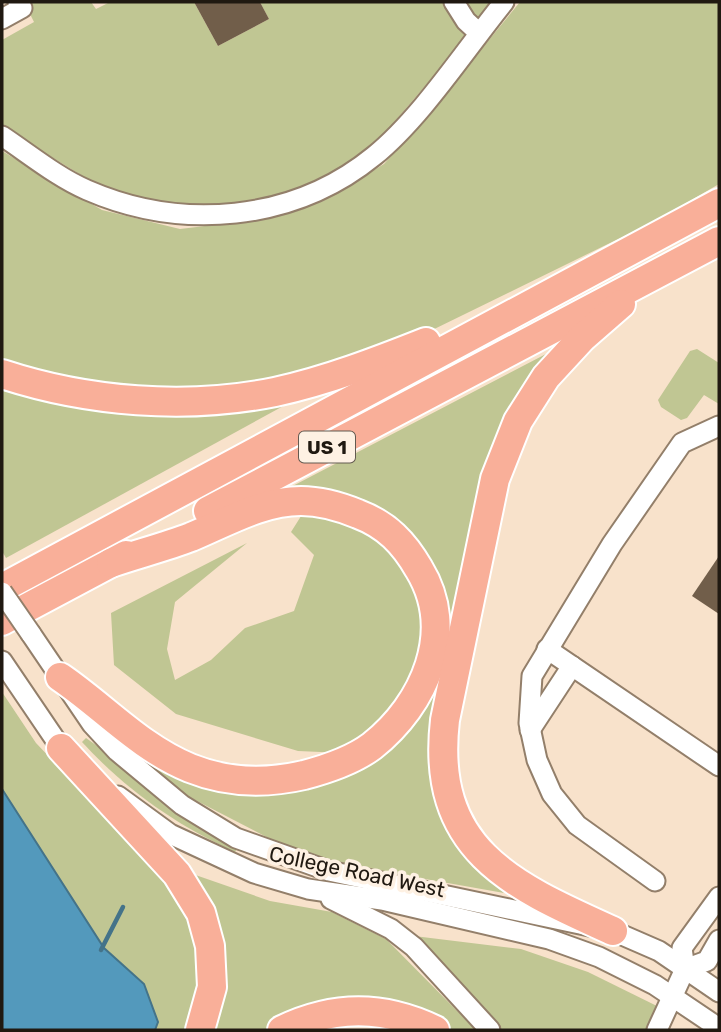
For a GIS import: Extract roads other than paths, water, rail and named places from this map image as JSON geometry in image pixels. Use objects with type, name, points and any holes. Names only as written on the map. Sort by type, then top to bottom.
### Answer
[{"type":"highway","name":"US 1","points":[[2,590],[719,203]]},
{"type":"highway","name":"US 1","points":[[2,621],[719,241]]},
{"type":"highway","points":[[613,931],[546,900],[497,871],[476,848],[458,818],[445,787],[441,754],[445,720],[495,479],[518,421],[547,377],[582,338],[654,276]]},
{"type":"highway","points":[[2,374],[40,387],[119,399],[191,401],[274,392],[377,362],[543,296]]},
{"type":"highway","points":[[60,677],[96,701],[122,728],[155,750],[190,768],[233,781],[279,781],[340,763],[370,747],[396,722],[425,681],[435,650],[435,613],[428,582],[405,545],[396,537],[378,522],[340,506],[301,501],[244,512],[190,537],[111,562]]},
{"type":"highway","points":[[61,748],[177,874],[201,913],[210,946],[212,987],[201,1030]]},
{"type":"highway","points":[[282,1030],[304,1019],[333,1012],[362,1010],[390,1013],[435,1030]]},
{"type":"street","points":[[2,19],[22,8],[18,2]]},
{"type":"street","points":[[454,2],[466,21],[480,33]]},
{"type":"street","points":[[2,136],[85,189],[126,205],[197,216],[233,215],[265,209],[318,190],[342,178],[374,156],[402,129],[504,2]]},
{"type":"street","points":[[655,880],[577,825],[552,794],[537,760],[530,730],[532,676],[612,544],[682,443],[719,426]]},
{"type":"street","name":"College Road West","points":[[2,590],[92,724],[124,757],[182,805],[236,838],[329,871],[613,931],[659,951],[719,992]]},
{"type":"street","points":[[547,649],[719,766]]},
{"type":"street","name":"College Road West","points":[[2,661],[61,748],[127,804],[170,834],[254,873],[308,889],[382,900],[549,939],[599,957],[674,998],[719,1028]]},
{"type":"street","points":[[530,730],[572,666]]},
{"type":"street","points":[[308,889],[391,929],[414,947],[490,1030]]},
{"type":"street","points":[[657,1030],[685,970],[682,948],[719,897]]},
{"type":"street","points":[[685,970],[707,961],[719,940]]},
{"type":"water","points":[[2,789],[104,948],[144,984],[158,1022],[155,1030],[2,1030]]},
{"type":"waterway","points":[[101,950],[123,907]]}]
